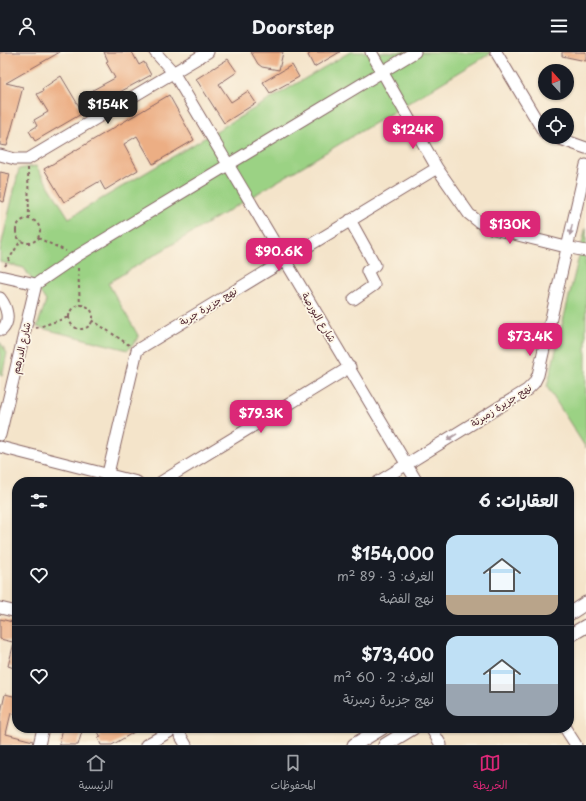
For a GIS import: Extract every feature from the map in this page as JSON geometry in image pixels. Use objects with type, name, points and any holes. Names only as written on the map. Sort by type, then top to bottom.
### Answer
[{"type":"main road","points":[[574,611],[586,603]]},
{"type":"main road","points":[[574,633],[586,626]]},
{"type":"main road","points":[[354,745],[374,733]]},
{"type":"main road","points":[[384,745],[404,733]]},
{"type":"street","name":"شارع البورصة","points":[[155,52],[173,72],[350,367],[414,477]]},
{"type":"street","points":[[0,155],[15,159],[28,159],[208,52]]},
{"type":"street","points":[[370,52],[437,168],[469,214],[490,228],[586,251]]},
{"type":"street","points":[[2,272],[36,284],[77,256],[415,52]]},
{"type":"street","points":[[496,52],[538,122]]},
{"type":"street","points":[[574,144],[586,148]]},
{"type":"street","name":"نهج جزيرة زمبرتة","points":[[387,477],[527,390],[534,383],[538,375],[566,247],[586,165]]},
{"type":"street","name":"نهج جزيرة جربة","points":[[137,350],[437,168]]},
{"type":"street","points":[[350,220],[375,265],[368,271],[374,285],[354,298]]},
{"type":"street","name":"شارع الدرهم","points":[[0,435],[36,284]]},
{"type":"street","points":[[0,298],[4,303],[8,319],[4,328],[2,330],[0,329]]},
{"type":"street","points":[[8,319],[26,328]]},
{"type":"street","points":[[107,477],[137,350]]},
{"type":"street","points":[[169,477],[350,367]]},
{"type":"street","points":[[0,447],[104,477]]},
{"type":"street","points":[[0,608],[12,611]]},
{"type":"street","points":[[39,745],[42,733]]},
{"type":"street","points":[[146,745],[167,733]]},
{"type":"street","points":[[179,733],[186,745]]},
{"type":"street","points":[[434,733],[441,745]]},
{"type":"street","points":[[568,733],[576,745]]},
{"type":"path","points":[[28,159],[29,219]]},
{"type":"path","points":[[29,219],[35,221],[38,225],[40,234],[34,241],[25,242],[21,240],[17,232],[17,228],[22,220],[29,219]]},
{"type":"path","points":[[2,272],[21,240]]},
{"type":"path","points":[[76,306],[85,306],[91,312],[92,320],[90,324],[82,328],[73,326],[69,318],[72,309],[76,306]]},
{"type":"path","points":[[26,328],[69,318]]},
{"type":"path","points":[[92,320],[137,350]]},
{"type":"green space","points":[[350,52],[493,52],[108,283],[139,337],[128,350],[37,327],[46,301],[24,268],[0,262],[0,251],[19,169],[36,166],[69,218]]},
{"type":"green space","points":[[586,227],[586,448],[547,387]]},
{"type":"green space","points":[[0,342],[7,353],[2,376],[0,375]]},
{"type":"building","points":[[0,52],[60,52],[6,83],[23,87],[7,146],[0,145]]},
{"type":"building","points":[[104,52],[132,52],[139,65],[144,62],[151,75],[98,104],[91,91],[115,78],[106,62],[108,61]]},
{"type":"building","points":[[251,52],[283,52],[279,70],[262,67],[258,64]]},
{"type":"building","points":[[313,52],[340,52],[314,67],[308,55]]},
{"type":"building","points":[[562,52],[586,52],[586,61],[562,56]]},
{"type":"building","points":[[228,59],[237,72],[219,84],[231,102],[248,91],[256,103],[224,123],[196,79]]},
{"type":"building","points":[[292,65],[299,77],[270,93],[263,82]]},
{"type":"building","points":[[61,76],[83,113],[35,141],[29,131],[37,126],[34,120],[48,112],[37,94]]},
{"type":"building","points":[[169,95],[194,140],[153,164],[137,136],[124,144],[138,170],[105,190],[100,181],[64,202],[44,169]]},
{"type":"building","points":[[0,172],[10,174],[4,202],[0,201]]},
{"type":"building","points":[[0,619],[12,622],[12,642],[0,639]]},
{"type":"building","points":[[12,651],[12,667],[8,666]]},
{"type":"building","points":[[5,694],[12,696],[12,713],[6,734],[33,741],[32,745],[0,745],[0,717]]},
{"type":"building","points":[[62,733],[82,733],[78,745],[59,745]]},
{"type":"building","points":[[99,733],[132,733],[112,745],[101,745],[98,738],[101,737]]}]
